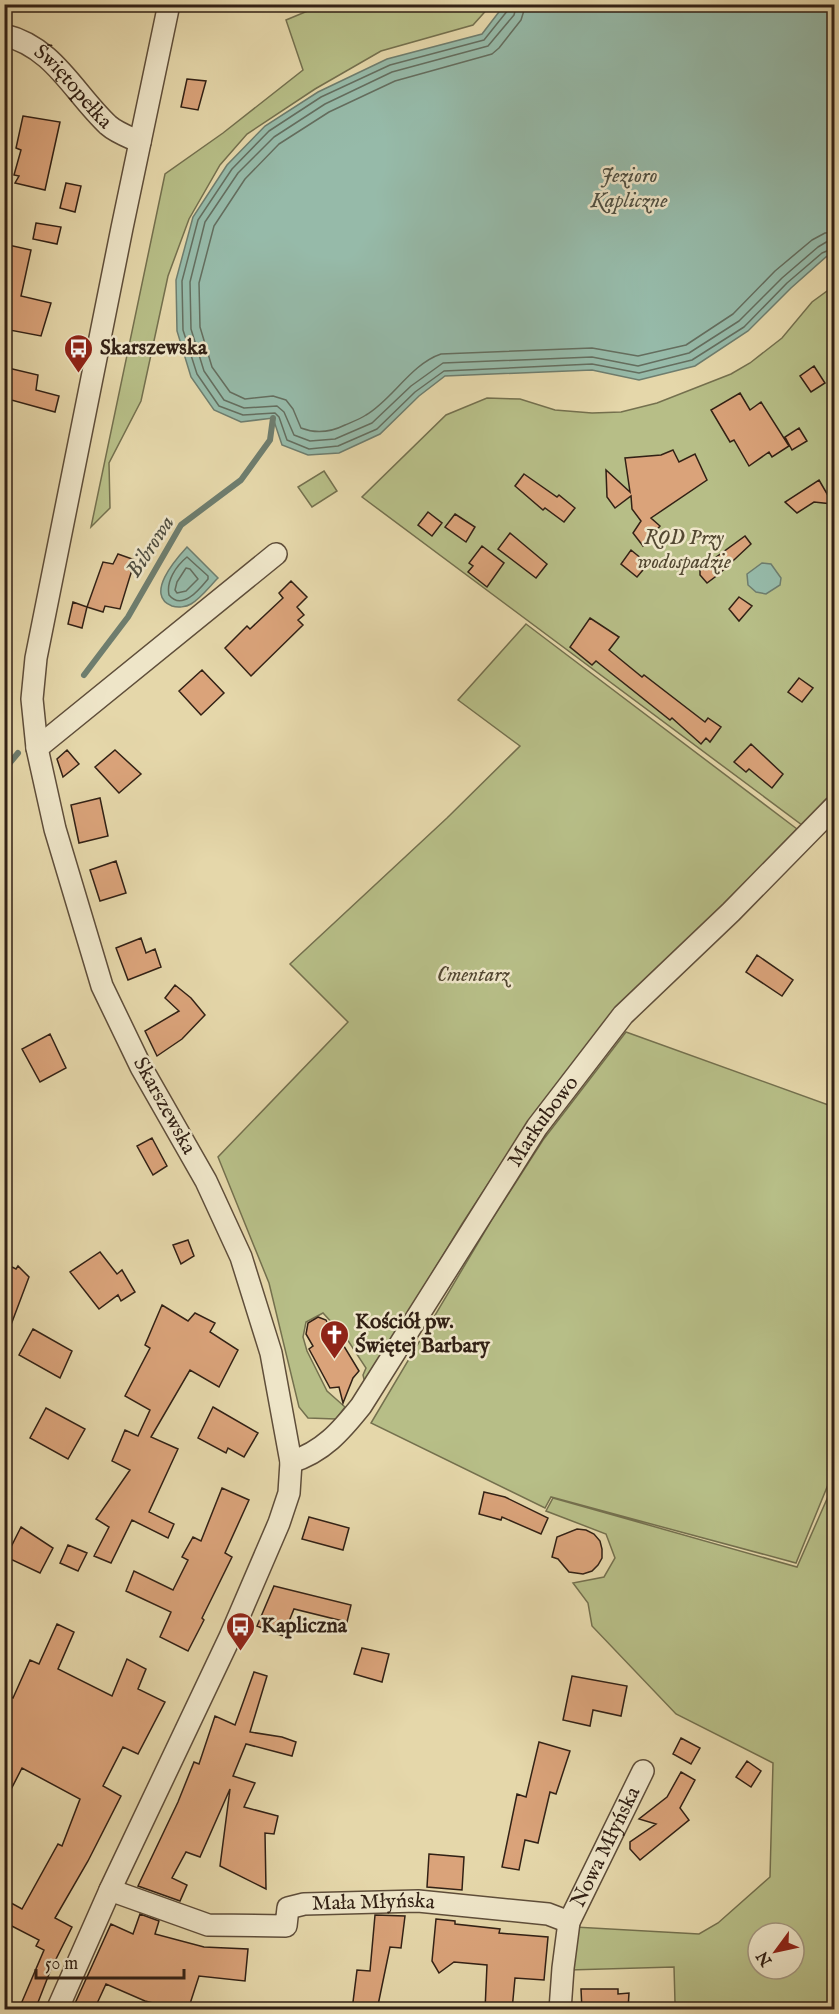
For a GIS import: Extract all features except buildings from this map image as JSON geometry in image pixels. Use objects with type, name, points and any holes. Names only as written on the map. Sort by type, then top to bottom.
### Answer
[{"type":"street","name":"Skarszewska","points":[[169,4],[36,658],[32,699],[37,748],[55,829],[102,986],[141,1067],[206,1181],[241,1257],[271,1353],[291,1462]]},
{"type":"street","name":"Świętopełka","points":[[4,35],[24,41],[47,55],[108,125],[120,134],[140,142]]},
{"type":"street","points":[[37,748],[276,554]]},
{"type":"street","name":"Markubowo","points":[[291,1462],[308,1457],[321,1449],[343,1429],[361,1406],[537,1127],[623,1015],[731,912],[834,807]]},
{"type":"street","points":[[57,2010],[110,1890],[231,1637],[279,1523],[289,1493],[291,1462]]},
{"type":"street","name":"Nowa Młyńska","points":[[569,1922],[643,1771]]},
{"type":"street","name":"Mała Młyńska","points":[[110,1890],[208,1925],[286,1926],[288,1908],[304,1904],[417,1901],[548,1914],[569,1922]]},
{"type":"street","points":[[560,2010],[562,1968],[569,1922]]},
{"type":"green space","points":[[322,5],[491,5],[473,25],[381,51],[315,89],[247,134],[220,165],[189,219],[168,276],[141,401],[109,463],[110,508],[91,527],[165,174],[223,133],[303,70],[286,20]]},
{"type":"green space","name":"ROD Przy wodospadzie","points":[[834,286],[834,794],[806,828],[362,497],[446,415],[487,398],[520,399],[555,410],[592,413],[621,412],[657,403],[731,374],[750,363],[782,338],[812,302]]},
{"type":"green space","points":[[324,471],[337,491],[312,507],[298,487]]},
{"type":"green space","name":"Cmentarz","points":[[526,624],[797,829],[514,1144],[462,1224],[365,1383],[363,1375],[366,1368],[347,1339],[323,1313],[306,1322],[303,1337],[307,1351],[327,1391],[345,1407],[336,1419],[308,1418],[299,1407],[269,1283],[218,1157],[348,1022],[290,964],[447,818],[520,746],[458,700]]},
{"type":"green space","points":[[626,1032],[834,1107],[834,1470],[796,1563],[551,1497],[545,1508],[371,1423],[491,1221],[543,1140]]},
{"type":"green space","points":[[834,1483],[834,2009],[679,2009],[675,2002],[674,1967],[569,1970],[575,1927],[699,1934],[718,1923],[770,1877],[773,1763],[676,1714],[592,1626],[588,1603],[573,1583],[604,1577],[615,1558],[606,1534],[546,1511],[553,1498],[797,1567]]},
{"type":"water","name":"Jezioro Kapliczne","points":[[505,4],[834,5],[834,253],[826,257],[791,288],[748,331],[695,366],[639,380],[592,370],[445,376],[419,396],[380,434],[339,453],[308,455],[282,445],[273,418],[241,422],[214,410],[191,377],[177,331],[176,280],[193,217],[227,165],[265,126],[318,92],[387,59],[482,34]]},
{"type":"water","points":[[187,547],[218,578],[191,604],[174,607],[164,601],[161,594],[162,586],[170,568]]},
{"type":"water","points":[[762,563],[771,564],[781,578],[780,585],[766,594],[756,592],[748,585],[747,574]]},
{"type":"waterway","name":"Bibrowa","points":[[84,675],[128,617],[181,525],[241,480],[270,440],[273,418]]},
{"type":"waterway","name":"Bibrowa","points":[[4,770],[18,753]]},
{"type":"place","name":"Skarszewska","points":[[79,374]]},
{"type":"place","name":"Kościół pw. Świętej Barbary","points":[[334,1360]]},
{"type":"place","name":"Kapliczna","points":[[240,1652]]}]
